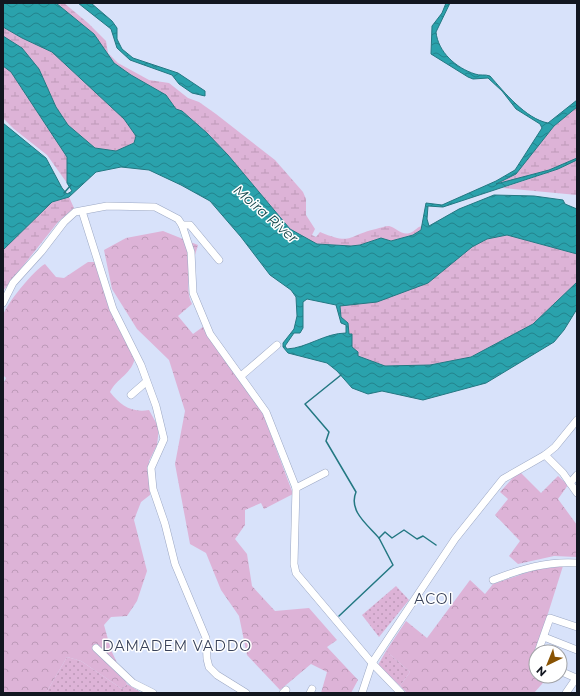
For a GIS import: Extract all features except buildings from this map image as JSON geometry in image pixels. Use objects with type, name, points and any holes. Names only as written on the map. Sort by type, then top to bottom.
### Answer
[{"type":"street","points":[[3,302],[13,283],[42,252],[64,222],[75,212],[107,206],[155,207],[178,219],[182,225],[191,252],[193,292],[199,310],[210,334],[266,412],[296,488],[294,564],[296,573],[372,663],[401,693]]},
{"type":"street","points":[[82,211],[113,309],[141,366],[156,406],[164,439],[151,468],[153,489],[165,524],[175,564],[206,638],[209,667],[217,675],[246,693]]},
{"type":"street","points":[[182,225],[190,225],[219,260]]},
{"type":"street","points":[[241,376],[277,345]]},
{"type":"street","points":[[131,394],[146,382]]},
{"type":"street","points":[[362,693],[372,663],[454,539],[503,479],[555,448],[577,420]]},
{"type":"street","points":[[545,455],[563,473],[577,493]]},
{"type":"street","points":[[296,488],[325,473]]},
{"type":"street","points":[[570,483],[577,475]]},
{"type":"street","points":[[493,580],[542,564],[560,562],[577,563]]},
{"type":"street","points":[[541,644],[550,618],[577,627]]},
{"type":"street","points":[[544,637],[577,650]]},
{"type":"street","points":[[96,648],[133,683],[153,693]]},
{"type":"street","points":[[566,693],[576,677]]},
{"type":"green space","points":[[56,3],[64,3],[88,23],[106,41],[108,53],[118,63],[149,80],[169,83],[188,98],[199,102],[216,114],[275,160],[303,192],[306,199],[306,215],[315,229],[312,235],[316,237],[320,232],[345,239],[367,231],[389,226],[402,233],[412,232],[422,226],[421,230],[413,235],[391,241],[381,238],[360,245],[351,246],[317,244],[290,229],[228,155],[207,133],[182,111],[176,109],[166,95],[131,75],[114,63],[94,34]]},
{"type":"green space","points":[[3,27],[52,52],[124,119],[136,136],[134,143],[116,151],[95,148],[68,125],[56,107],[39,69],[22,48],[3,36]]},
{"type":"green space","points":[[3,66],[11,72],[67,157],[67,183],[47,155],[14,129],[3,118]]},
{"type":"green space","points":[[577,107],[577,158],[549,170],[497,184],[516,174],[554,126]]},
{"type":"green space","points":[[577,160],[577,195],[503,188],[558,169]]},
{"type":"green space","points":[[69,197],[74,208],[58,222],[3,291],[3,250],[52,202]]},
{"type":"green space","points":[[163,231],[198,245],[190,275],[188,290],[192,304],[178,316],[193,334],[204,326],[262,411],[293,494],[264,509],[261,503],[245,510],[245,525],[235,539],[247,554],[252,586],[275,611],[309,608],[337,640],[327,647],[358,680],[351,693],[321,693],[327,672],[311,664],[280,690],[247,655],[239,616],[221,590],[206,553],[190,544],[175,464],[185,411],[169,360],[137,329],[112,289],[104,250],[126,238]]},
{"type":"green space","points":[[507,235],[577,254],[577,282],[533,324],[471,357],[430,365],[385,366],[358,356],[358,352],[352,347],[352,334],[349,334],[348,323],[341,317],[340,306],[428,283],[472,247],[487,239]]},
{"type":"green space","points":[[88,262],[95,262],[135,357],[134,363],[128,372],[116,383],[110,392],[126,407],[143,411],[149,410],[159,428],[157,445],[149,461],[150,495],[141,502],[134,520],[147,571],[137,601],[127,616],[111,617],[104,625],[111,650],[127,684],[122,689],[81,661],[67,657],[46,693],[3,693],[3,384],[6,378],[3,375],[3,316],[9,304],[21,288],[40,267],[45,264],[56,277],[64,278]]},
{"type":"green space","points":[[519,471],[541,493],[558,476],[568,485],[558,499],[577,525],[577,557],[554,556],[518,564],[509,556],[520,541],[495,515],[508,499],[500,492]]},
{"type":"green space","points":[[563,566],[538,644],[528,644],[528,684],[542,684],[534,693],[407,693],[400,686],[410,672],[386,651],[406,621],[427,638],[470,580],[485,594],[493,584],[534,570]]},
{"type":"green space","points":[[396,586],[409,600],[379,637],[362,615]]},
{"type":"green space","points":[[386,651],[410,672],[400,686],[378,665]]},
{"type":"green space","points":[[67,657],[81,661],[122,689],[127,684],[142,693],[46,693]]},
{"type":"water","name":"Moira River","points":[[3,3],[56,3],[94,34],[114,63],[131,75],[166,95],[176,109],[182,111],[207,133],[228,155],[290,229],[317,244],[351,246],[360,245],[381,238],[391,241],[413,235],[421,230],[426,203],[442,205],[496,181],[515,170],[542,128],[540,124],[516,109],[502,91],[488,78],[473,79],[468,77],[431,54],[432,26],[442,13],[446,3],[450,3],[436,32],[437,39],[444,52],[461,68],[475,74],[490,76],[524,111],[548,123],[577,100],[577,107],[554,126],[516,174],[496,184],[549,170],[577,158],[577,160],[558,169],[443,207],[428,206],[427,219],[429,226],[459,209],[494,195],[534,196],[563,200],[565,204],[577,209],[577,254],[507,235],[487,239],[472,247],[428,283],[377,302],[340,306],[341,317],[348,323],[349,334],[352,334],[352,347],[358,352],[358,356],[385,366],[430,365],[471,357],[533,324],[577,282],[577,309],[564,330],[554,342],[486,383],[423,400],[382,391],[368,394],[352,388],[337,371],[327,363],[288,353],[283,347],[283,343],[294,329],[297,316],[296,297],[291,290],[270,275],[241,237],[210,201],[149,170],[121,167],[96,172],[69,197],[52,202],[3,250],[3,123],[46,158],[62,188],[67,194],[72,191],[67,183],[67,157],[11,72],[3,66],[3,36],[22,48],[39,69],[56,107],[68,125],[95,148],[116,151],[134,143],[136,136],[124,119],[52,52],[3,27]],"holes":[[[307,299],[336,305],[341,323],[346,325],[346,333],[331,335],[302,346],[287,349],[285,346],[294,333],[300,333],[303,328],[303,302]]]},
{"type":"water","points":[[78,3],[91,3],[112,21],[117,28],[117,39],[122,49],[133,58],[178,73],[205,91],[205,96],[192,93],[179,84],[172,75],[130,60],[117,48],[111,29]]},
{"type":"waterway","points":[[64,193],[71,185]]},
{"type":"waterway","points":[[341,375],[305,404],[329,432],[326,441],[356,492],[354,499],[360,517],[379,538],[385,532],[392,538],[404,530],[417,539],[423,536],[436,545]]},
{"type":"waterway","points":[[339,616],[393,565],[379,538]]},
{"type":"district","name":"ACOI","points":[[434,599]]},
{"type":"district","name":"DAMADEM VADDO","points":[[177,646]]}]
